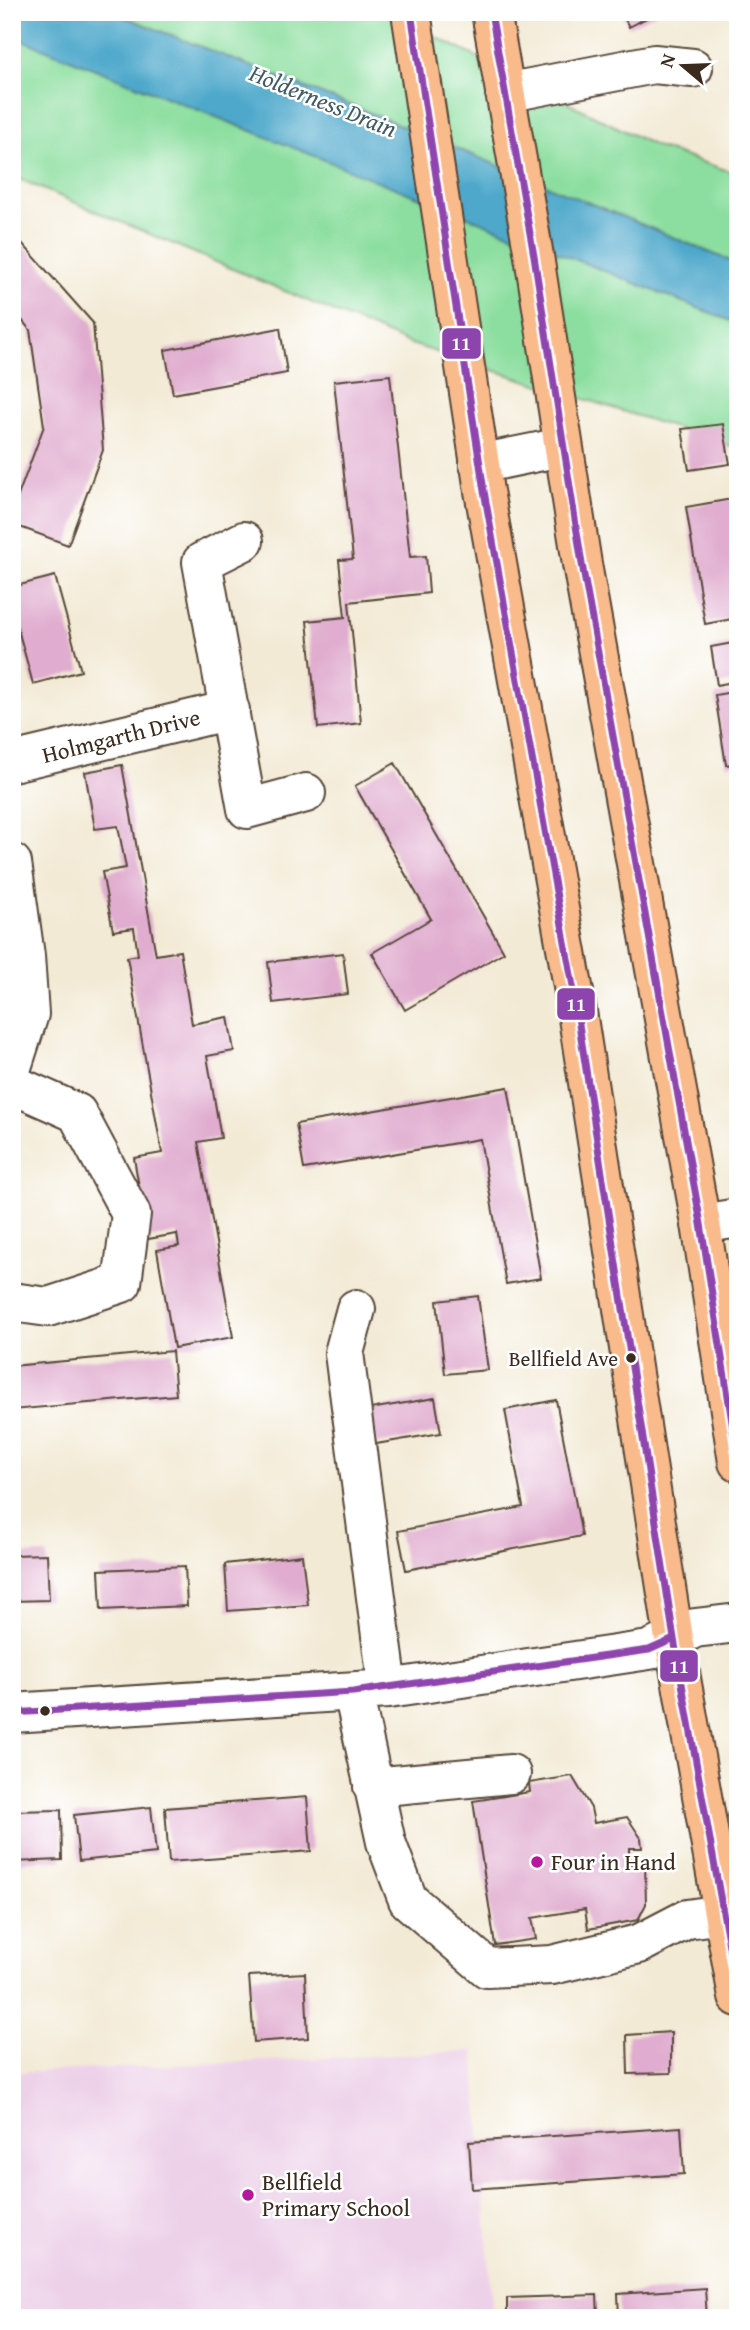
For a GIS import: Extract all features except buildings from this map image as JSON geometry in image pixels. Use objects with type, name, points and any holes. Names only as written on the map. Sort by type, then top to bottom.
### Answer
[{"type":"highway","points":[[411,12],[479,464],[591,1094],[674,1639],[738,1997]]},
{"type":"highway","points":[[491,12],[534,256],[562,447],[701,1224],[738,1462]]},
{"type":"street","points":[[505,93],[654,64],[693,68]]},
{"type":"street","points":[[479,464],[562,447]]},
{"type":"street","name":"Holmgarth Drive","points":[[244,541],[202,562],[247,809],[306,793]]},
{"type":"street","name":"Holmgarth Drive","points":[[12,762],[230,710]]},
{"type":"street","points":[[12,863],[25,956],[29,1014],[12,1067]]},
{"type":"street","points":[[12,1084],[77,1113],[131,1214],[122,1283],[48,1307],[12,1303]]},
{"type":"street","points":[[701,1224],[738,1218]]},
{"type":"street","points":[[356,1309],[344,1353],[370,1691],[373,1787],[386,1842],[408,1899],[487,1968],[552,1965],[639,1944],[687,1919],[722,1914]]},
{"type":"street","points":[[12,1713],[370,1691],[649,1650],[695,1628],[738,1623]]},
{"type":"street","points":[[373,1787],[511,1774]]},
{"type":"shaded area","name":"Bellfield Primary School","points":[[474,2051],[493,2318],[12,2318],[12,2073]]},
{"type":"green space","points":[[112,12],[386,12],[659,148],[738,174],[738,448],[408,343],[12,176],[12,35],[387,184],[378,117]]},
{"type":"water","name":"Holderness Drain","points":[[12,12],[112,12],[378,116],[738,264],[738,324],[12,36]]},
{"type":"transit line","name":"11","points":[[411,12],[484,491],[574,992],[674,1639],[738,1996]]},
{"type":"transit line","name":"11","points":[[491,12],[534,256],[582,564],[701,1224],[738,1460]]},
{"type":"transit line","name":"11","points":[[12,1713],[353,1692],[649,1650],[674,1639]]},
{"type":"place","name":"Bellfield Ave","points":[[631,1358]]},
{"type":"place","name":"Four in Hand","points":[[537,1862]]},
{"type":"place","name":"Bellfield Primary School","points":[[248,2195]]}]
